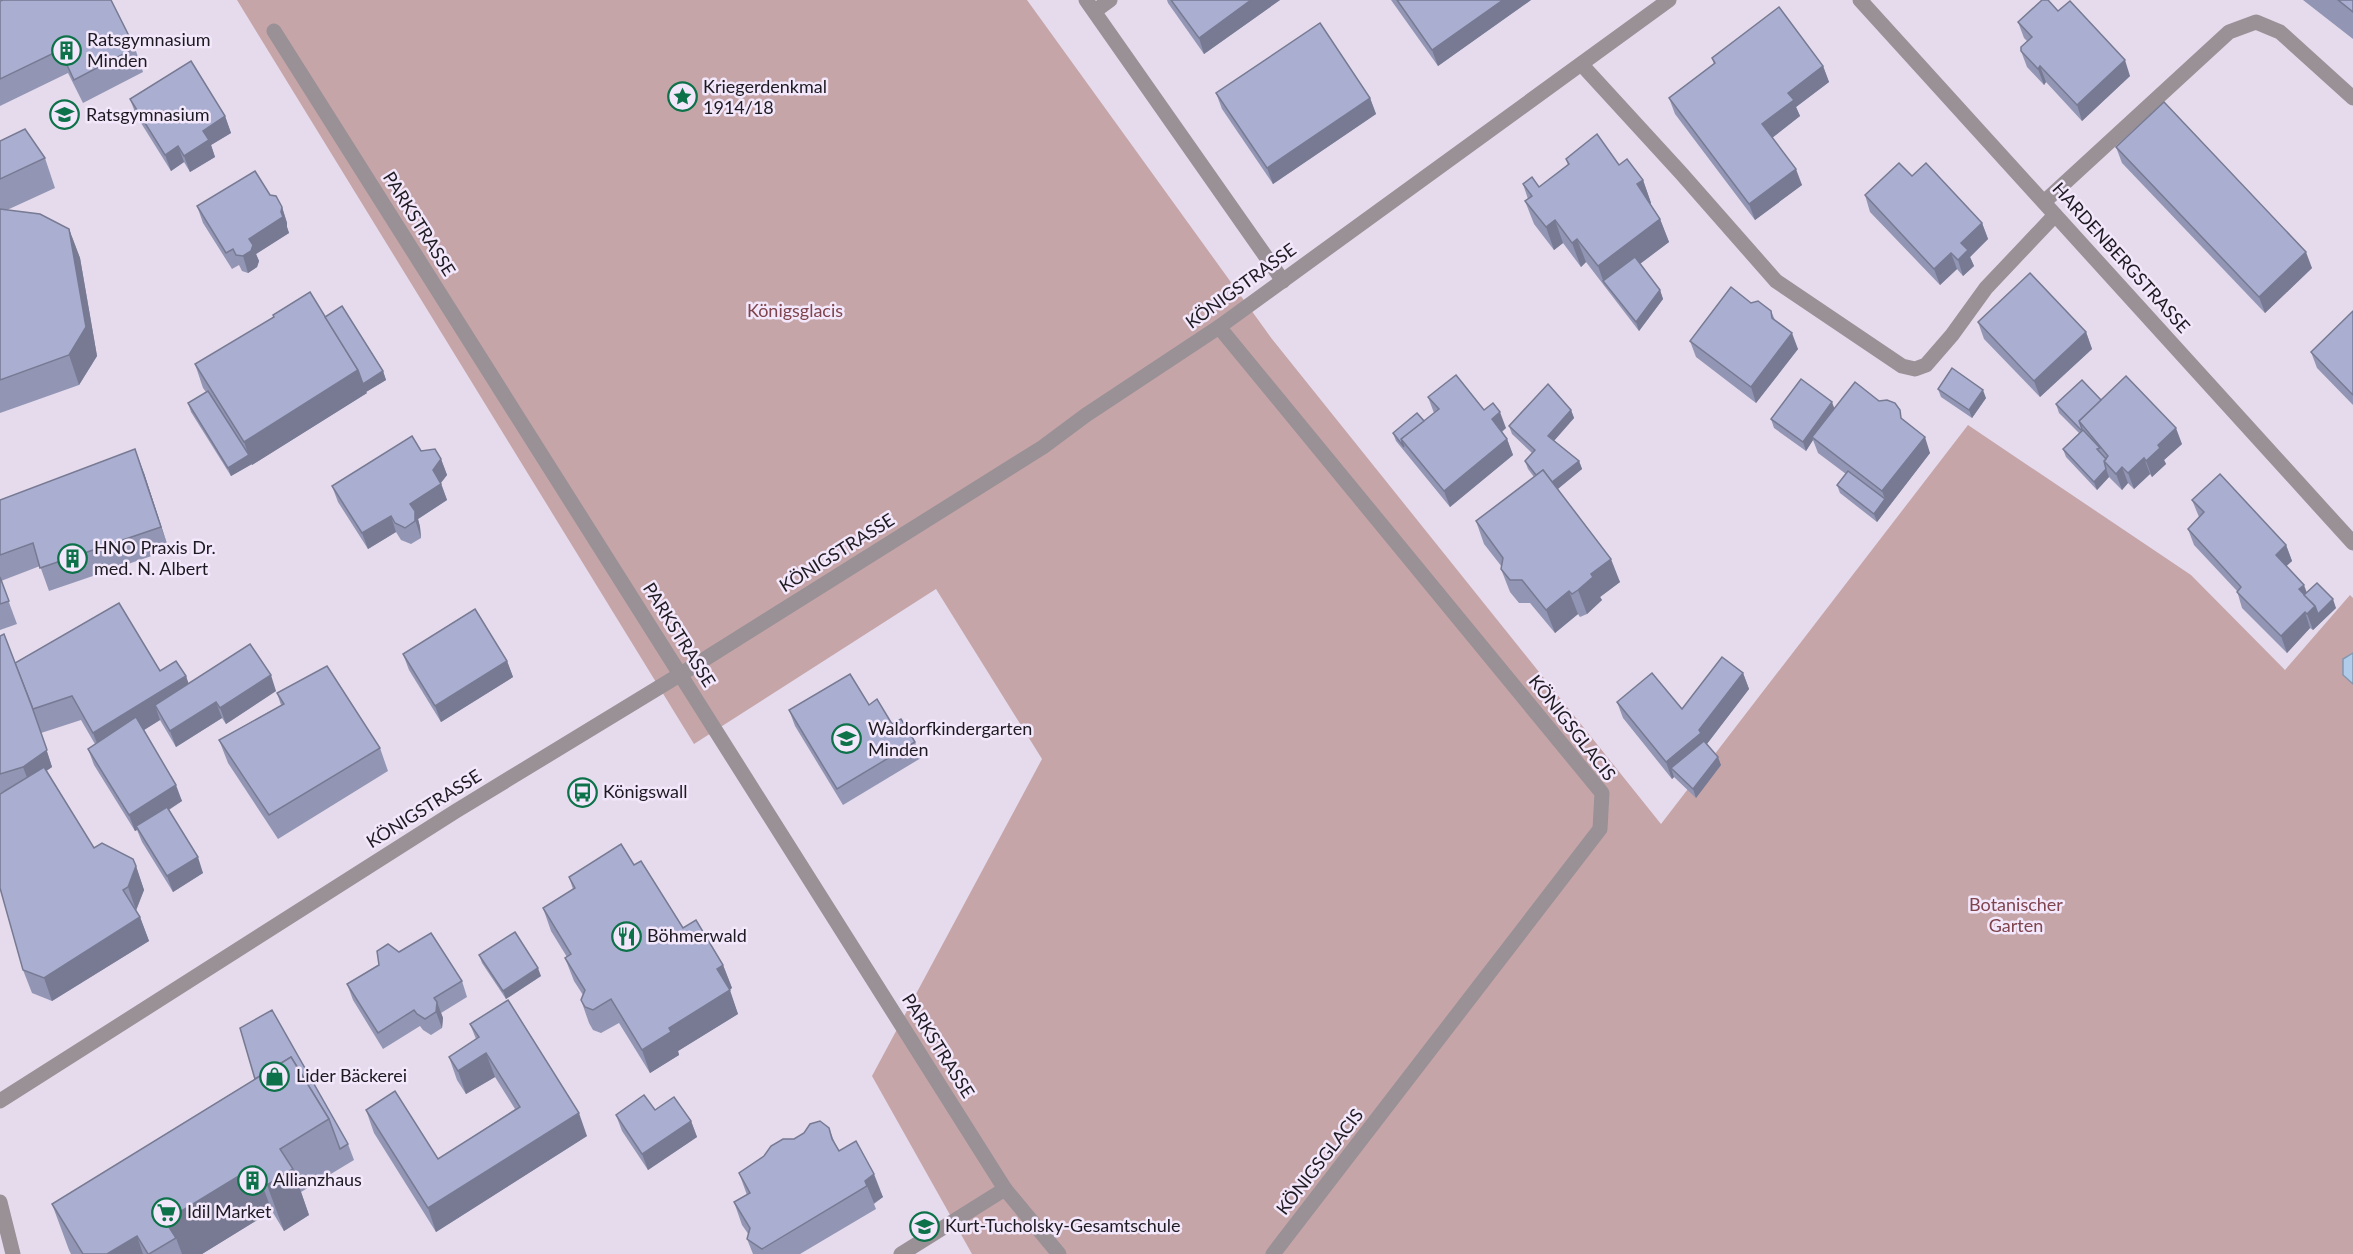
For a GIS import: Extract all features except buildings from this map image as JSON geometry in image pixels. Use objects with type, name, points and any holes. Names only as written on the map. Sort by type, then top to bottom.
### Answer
[{"type":"street","points":[[1110,0],[1090,6],[1283,280]]},
{"type":"street","name":"KÖNIGSTRASSE","points":[[0,1101],[456,811],[681,674],[1043,447],[1086,415],[1219,327],[1670,0]]},
{"type":"street","name":"HARDENBERGSTRASSE","points":[[1860,0],[2353,543]]},
{"type":"street","points":[[2044,202],[2229,32],[2256,22],[2280,32],[2353,98]]},
{"type":"street","name":"PARKSTRASSE","points":[[274,31],[1005,1189],[1059,1254]]},
{"type":"street","points":[[1582,65],[1681,172],[1776,281],[1902,366],[1915,369],[1926,365],[1952,335],[1986,288],[2055,215]]},
{"type":"street","name":"KÖNIGSGLACIS","points":[[1219,327],[1602,793],[1600,829],[1274,1254]]},
{"type":"street","points":[[901,1254],[1005,1189]]},
{"type":"street","points":[[0,1202],[13,1254]]},
{"type":"green space","name":"Königsglacis","points":[[237,0],[1027,0],[1272,339],[1661,824],[1968,425],[2191,575],[2285,670],[2350,595],[2353,598],[2353,1254],[972,1254],[872,1076],[1042,759],[936,589],[694,744]]},
{"type":"water","points":[[2353,653],[2353,684],[2343,675],[2343,659]]},
{"type":"place","name":"Ratsgymnasium Minden","points":[[66,50]]},
{"type":"place","name":"Kriegerdenkmal 1914/18","points":[[682,97]]},
{"type":"place","name":"Ratsgymnasium","points":[[65,115]]},
{"type":"place","name":"HNO Praxis Dr. med. N. Albert","points":[[73,558]]},
{"type":"place","name":"Waldorfkindergarten Minden","points":[[847,739]]},
{"type":"place","name":"Königswall","points":[[582,792]]},
{"type":"place","name":"Böhmerwald","points":[[626,936]]},
{"type":"place","name":"Lider Bäckerei","points":[[275,1076]]},
{"type":"place","name":"Allianzhaus","points":[[252,1180]]},
{"type":"place","name":"Idil Market","points":[[166,1212]]},
{"type":"place","name":"Kurt-Tucholsky-Gesamtschule","points":[[924,1226]]},
{"type":"park label","name":"Botanischer Garten","points":[[2016,915]]}]
